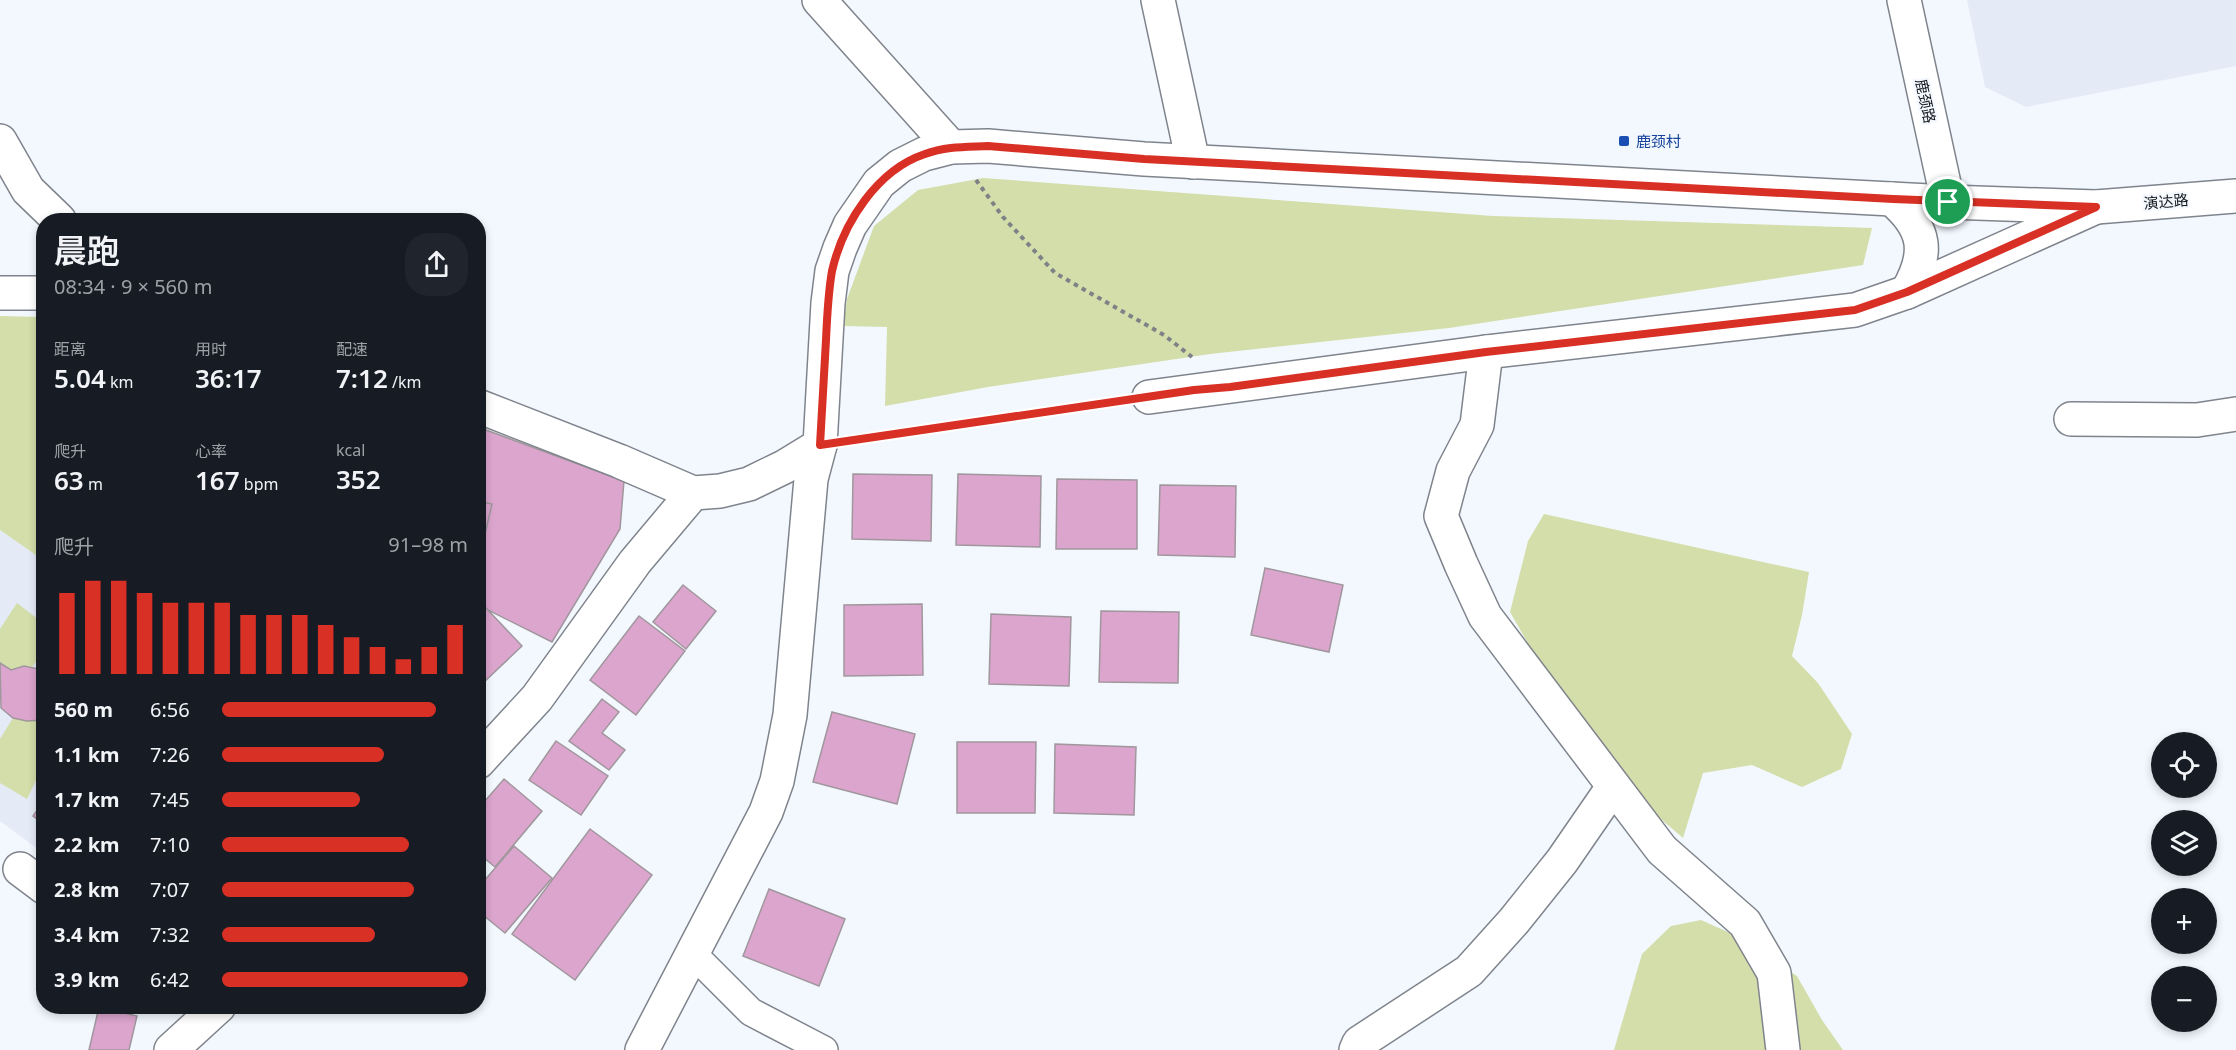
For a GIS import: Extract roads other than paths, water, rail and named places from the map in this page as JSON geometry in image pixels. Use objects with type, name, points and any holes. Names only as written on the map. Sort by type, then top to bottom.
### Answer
[{"type":"street","points":[[819,0],[951,147]]},
{"type":"street","points":[[1158,0],[1193,162]]},
{"type":"street","name":"鹿颈路","points":[[1904,0],[1948,202]]},
{"type":"street","points":[[0,141],[28,189],[52,213]]},
{"type":"street","points":[[642,1050],[766,812],[777,781],[790,715],[811,479],[820,445],[832,271],[850,225],[879,183],[900,166],[924,154],[951,147],[988,146],[1193,162],[1948,202],[2096,207]]},
{"type":"street","name":"演达路","points":[[2096,207],[2236,195]]},
{"type":"street","points":[[1893,199],[1912,220],[1919,234],[1922,248],[1921,262],[1907,292]]},
{"type":"street","points":[[1149,397],[1486,352],[1855,310],[1907,292],[2096,207]]},
{"type":"street","points":[[1486,352],[1477,425],[1454,471],[1441,516],[1485,616],[1662,850],[1745,923],[1774,973],[1783,1050]]},
{"type":"street","points":[[486,409],[619,461],[693,493],[720,491],[749,483],[784,467],[820,445]]},
{"type":"street","points":[[2071,420],[2197,420],[2236,414]]},
{"type":"street","points":[[486,753],[537,698],[634,562],[693,493]]},
{"type":"street","points":[[1356,1050],[1359,1043],[1468,971],[1514,921],[1563,861],[1613,787]]},
{"type":"street","points":[[692,953],[751,1012],[824,1050]]},
{"type":"street","points":[[171,1050],[216,1014]]},
{"type":"place","name":"鹿颈村","points":[[1624,141]]}]
